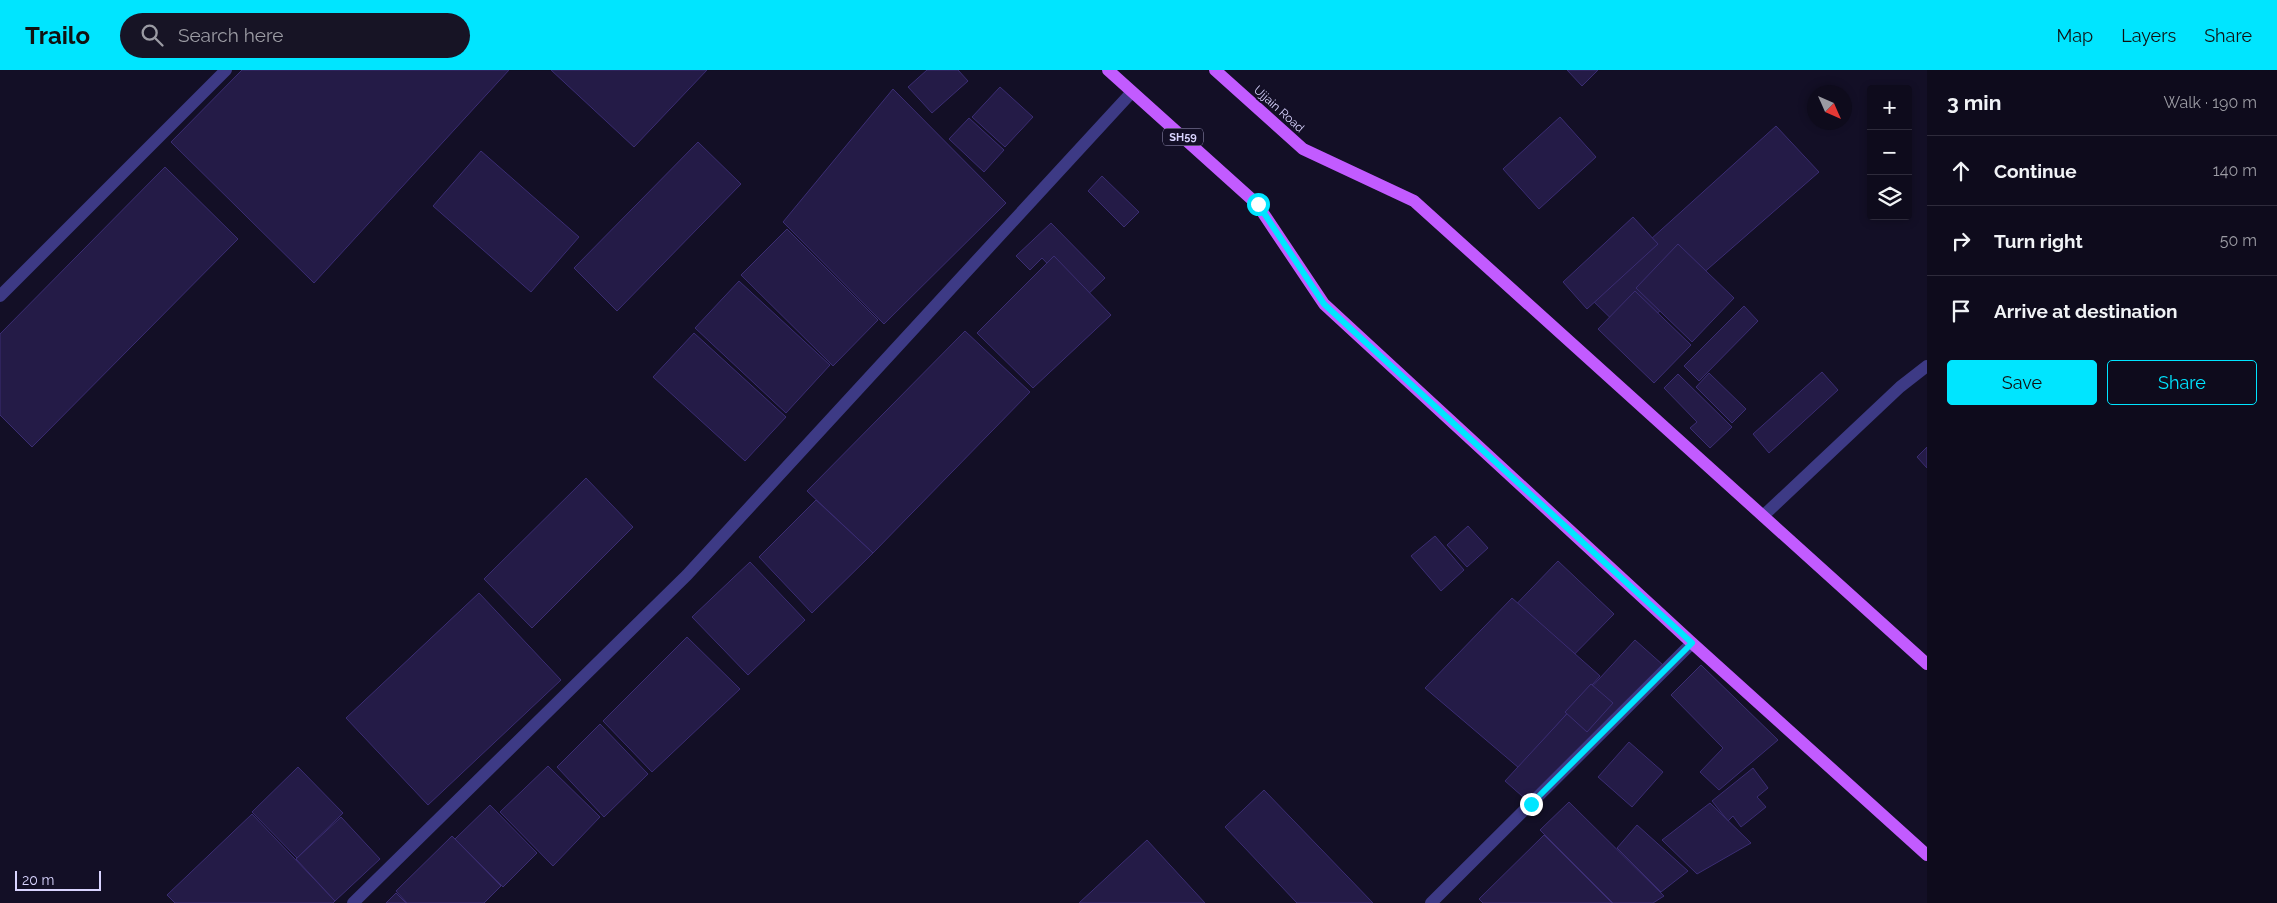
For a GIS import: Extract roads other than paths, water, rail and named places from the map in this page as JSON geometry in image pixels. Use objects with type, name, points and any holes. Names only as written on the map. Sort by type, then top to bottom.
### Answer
[{"type":"main road","name":"SH59","points":[[1108,70],[1258,204],[1324,304],[1692,643]]},
{"type":"main road","name":"Ujjain Road","points":[[1215,70],[1302,149],[1414,201],[1927,664]]},
{"type":"main road","points":[[1692,643],[1927,855]]},
{"type":"lane","points":[[0,296],[226,70]]},
{"type":"lane","points":[[353,903],[687,576],[1132,92]]},
{"type":"lane","points":[[1763,516],[1900,387],[1927,366]]},
{"type":"lane","points":[[1431,903],[1692,643]]}]
